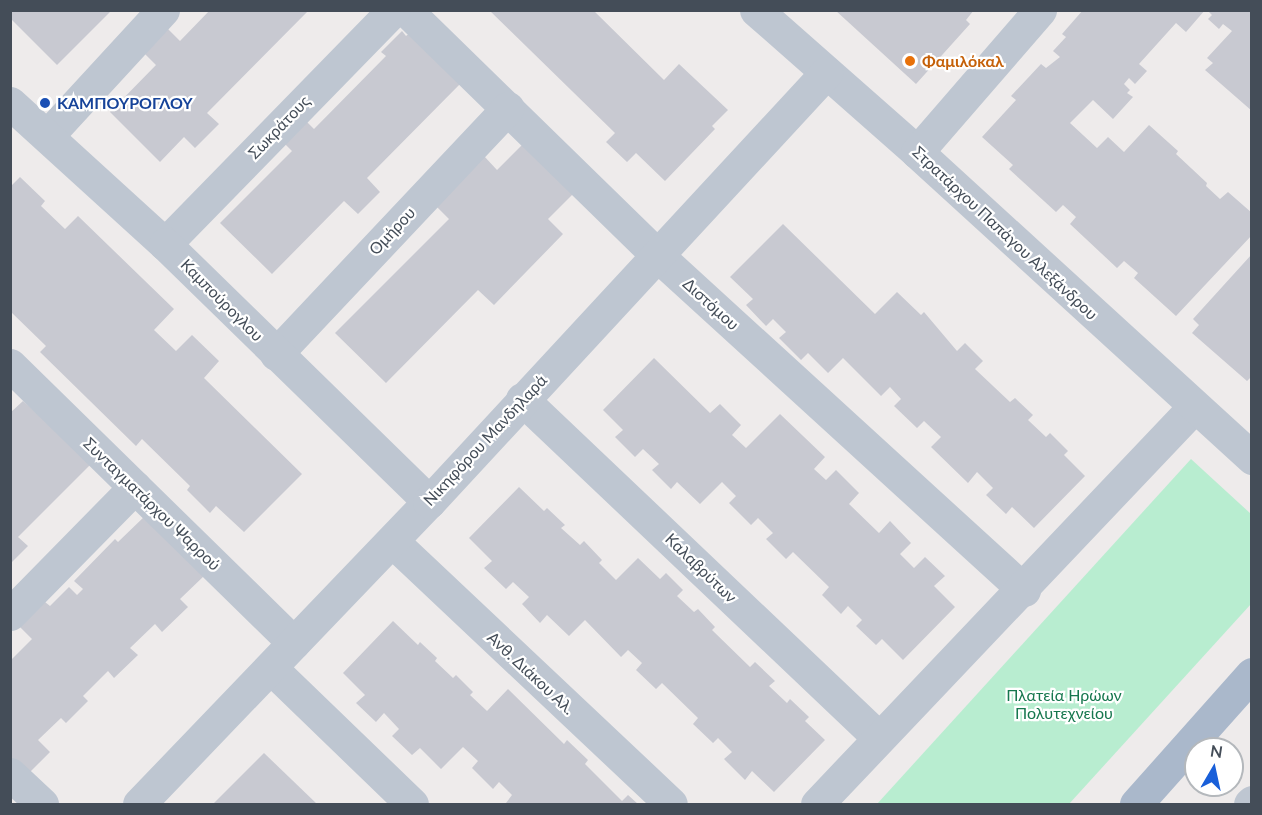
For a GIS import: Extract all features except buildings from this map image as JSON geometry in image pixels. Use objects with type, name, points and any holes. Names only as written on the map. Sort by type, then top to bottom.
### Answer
[{"type":"main road","points":[[1136,804],[1251,674]]},
{"type":"street","points":[[48,135],[162,10]]},
{"type":"street","name":"Σωκράτους","points":[[165,244],[393,10]]},
{"type":"street","name":"Διστόμου","points":[[406,10],[657,255],[1023,590]]},
{"type":"street","name":"Στρατάρχου Παπάγου Αλεξάνδρου","points":[[756,10],[917,152],[1251,458]]},
{"type":"street","points":[[917,152],[1040,10]]},
{"type":"street","name":"Νικηφόρου Μανδηλαρά","points":[[139,804],[392,541],[826,73]]},
{"type":"street","name":"Ομήρου","points":[[276,354],[508,108]]},
{"type":"street","name":"Καμπούρογλου","points":[[13,111],[48,135],[165,244],[429,501]]},
{"type":"street","name":"Συνταγματάρχου Ψαρρού","points":[[13,374],[135,488],[294,643]]},
{"type":"street","name":"Καλαβρύτων","points":[[522,399],[879,738]]},
{"type":"street","points":[[817,804],[1023,590],[1194,407]]},
{"type":"street","points":[[10,614],[135,488]]},
{"type":"street","name":"Ανθ. Διάκου Αλ.","points":[[392,541],[671,804]]},
{"type":"street","points":[[271,668],[412,804]]},
{"type":"street","points":[[10,774],[42,804]]},
{"type":"green space","name":"Πλατεία Ηρώων Πολυτεχνείου","points":[[1191,459],[1251,514],[1251,604],[1069,804],[877,804]]},
{"type":"place","name":"Φαμιλόκαλ","points":[[910,61]]},
{"type":"place","name":"ΚΑΜΠΟΥΡΟΓΛΟΥ","points":[[45,103]]}]
